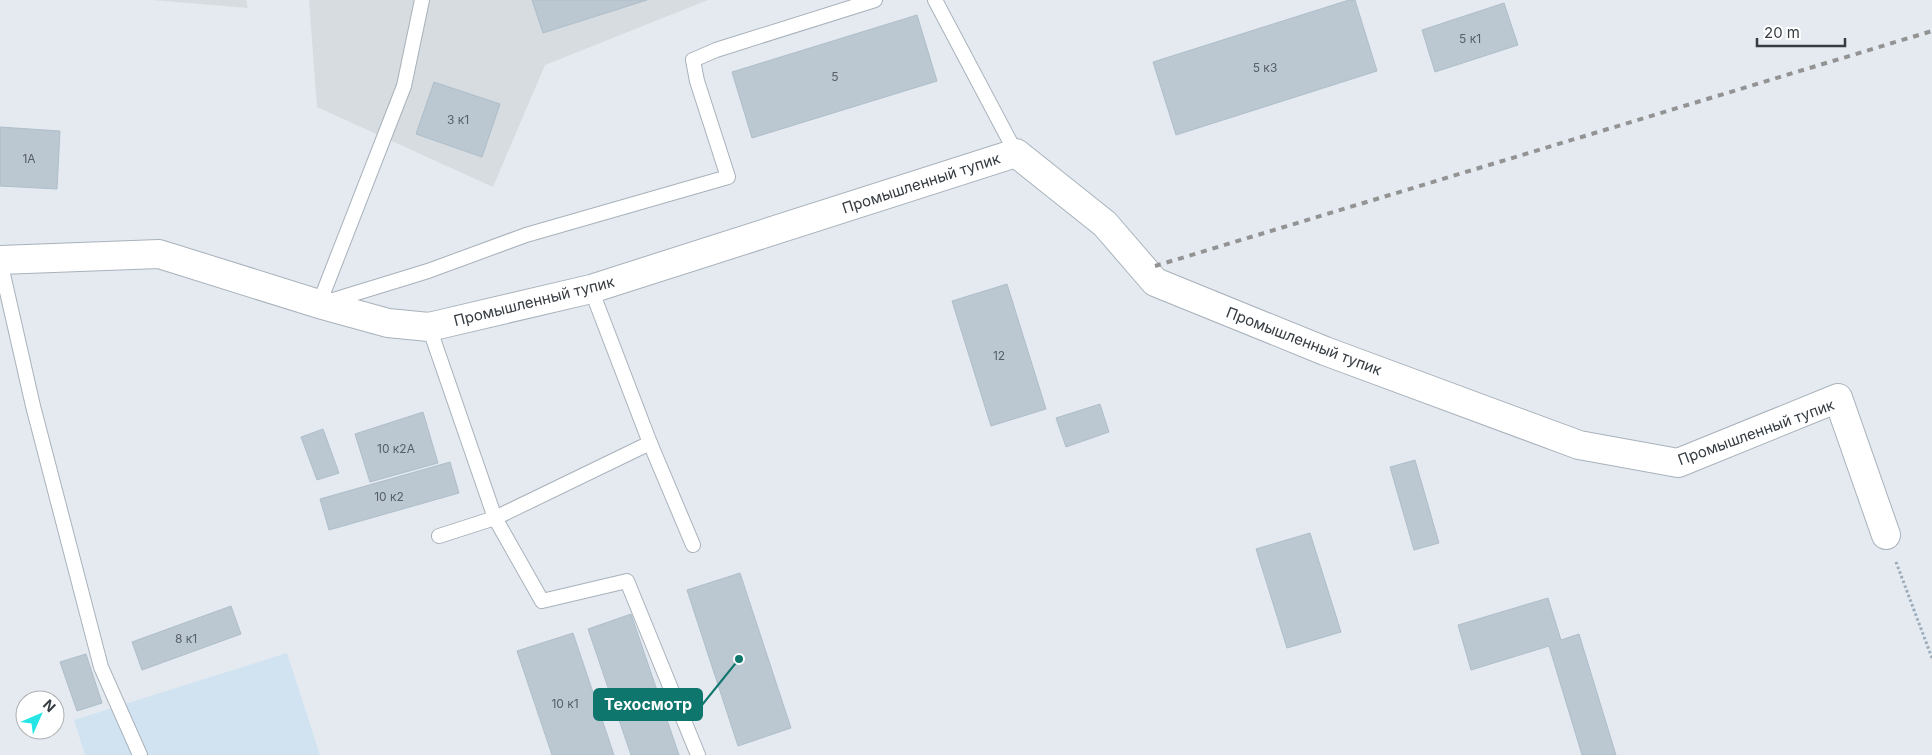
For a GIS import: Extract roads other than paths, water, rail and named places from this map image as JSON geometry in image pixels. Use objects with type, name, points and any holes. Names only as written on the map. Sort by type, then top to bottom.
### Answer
[{"type":"street","name":"Промышленный тупик","points":[[0,261],[159,254],[319,304],[388,323],[430,327],[591,288],[1016,153],[1104,224],[1154,282],[1325,351],[1579,445],[1678,463],[1838,398],[1886,535]]},
{"type":"lane","points":[[319,304],[404,86],[422,0]]},
{"type":"lane","points":[[319,304],[428,271],[526,235],[728,177],[692,60],[716,50],[875,0]]},
{"type":"lane","points":[[935,0],[1016,153]]},
{"type":"lane","points":[[0,261],[33,406],[101,667],[140,755]]},
{"type":"lane","points":[[591,288],[650,443],[693,545]]},
{"type":"lane","points":[[430,327],[496,518],[542,601],[627,581],[698,755]]},
{"type":"lane","points":[[439,536],[496,518],[650,443]]},
{"type":"railway","points":[[1155,266],[1932,31]]},
{"type":"place","name":"Техосмотр","points":[[739,659]]}]
